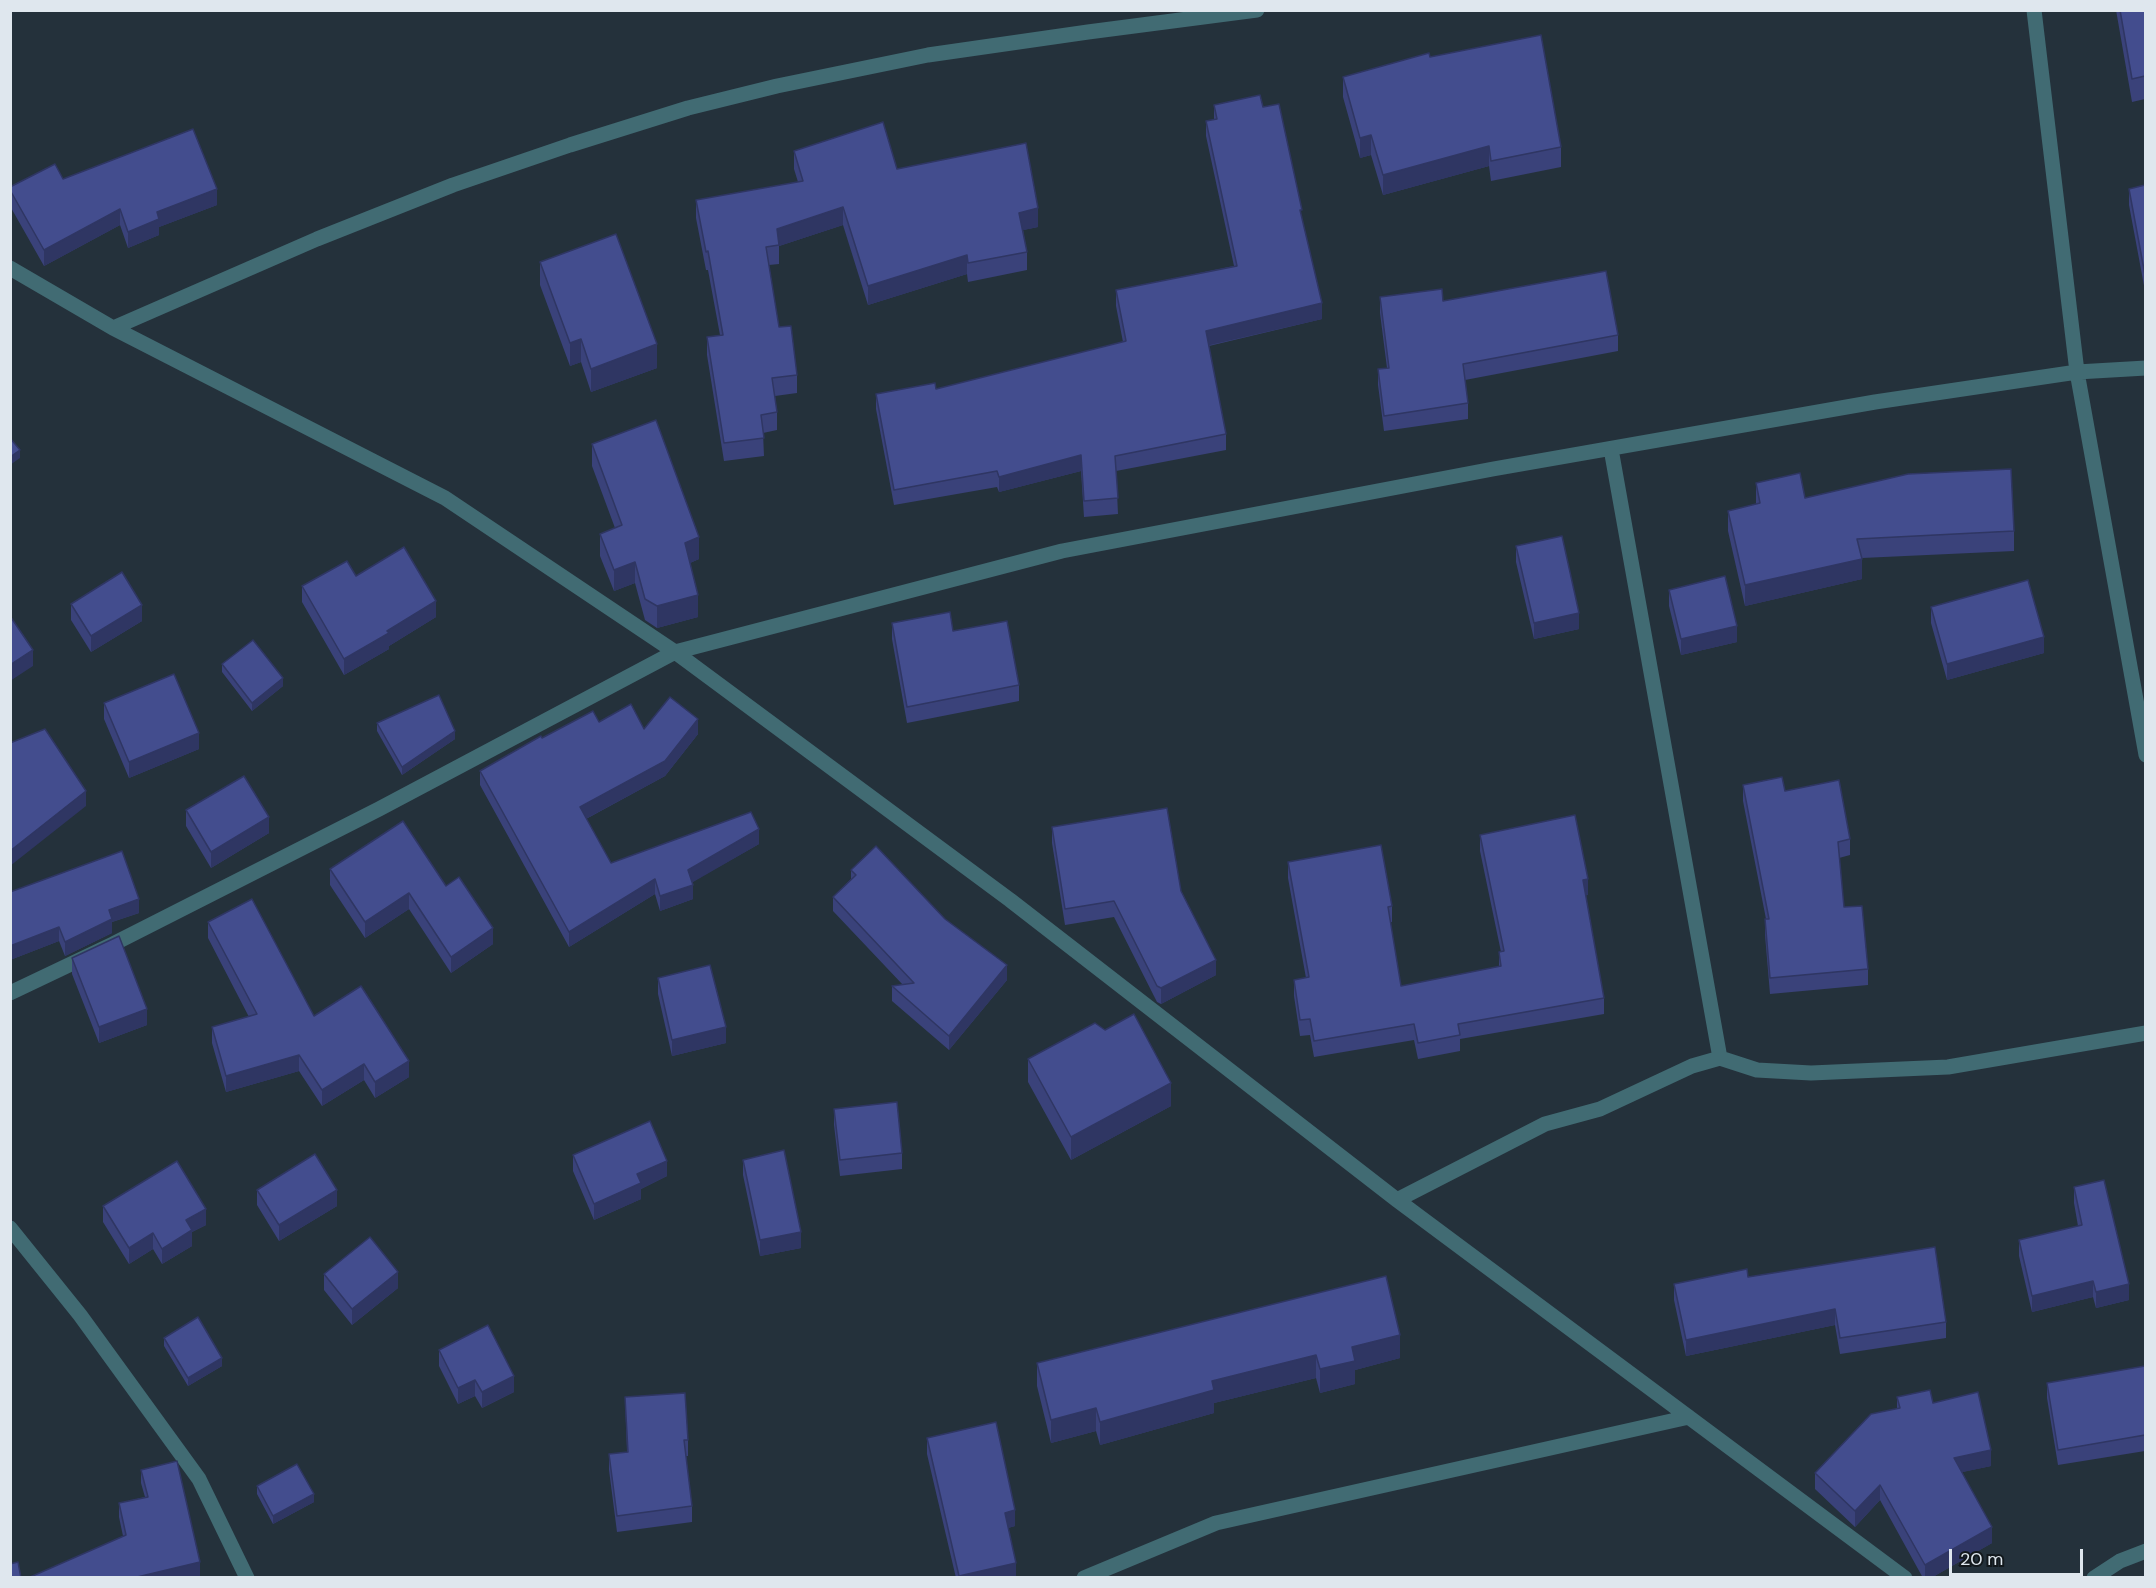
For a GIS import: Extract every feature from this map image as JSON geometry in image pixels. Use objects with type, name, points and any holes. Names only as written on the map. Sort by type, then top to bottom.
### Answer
[{"type":"street","points":[[1188,10],[1206,17]]},
{"type":"street","points":[[113,328],[317,239],[453,185],[688,108],[777,86],[928,55],[1257,10]]},
{"type":"street","points":[[2034,10],[2077,372],[2145,755]]},
{"type":"street","points":[[10,268],[113,328],[445,498],[675,651],[1010,900],[1397,1200],[1905,1578]]},
{"type":"street","points":[[10,993],[113,944],[379,809],[675,651],[1062,551],[1493,469],[1875,402],[2077,372],[2145,368]]},
{"type":"street","points":[[1611,449],[1720,1058]]},
{"type":"street","points":[[1397,1200],[1545,1124],[1600,1109],[1692,1066],[1720,1058],[1757,1070],[1789,1072],[1948,1067],[2145,1033]]},
{"type":"street","points":[[10,1228],[80,1315],[199,1479],[247,1578]]},
{"type":"street","points":[[1084,1578],[1216,1523],[1689,1417]]},
{"type":"street","points":[[2094,1578],[2120,1561],[2145,1551]]},
{"type":"building","points":[[2120,10],[2145,10],[2145,76],[2132,79]]},
{"type":"building","points":[[1541,35],[1561,147],[1491,161],[1489,146],[1383,175],[1371,135],[1360,138],[1343,77],[1429,53],[1430,57]]},
{"type":"building","points":[[1260,95],[1263,107],[1279,104],[1302,210],[1300,210],[1322,303],[1206,331],[1226,434],[1115,456],[1118,498],[1084,501],[1081,455],[999,477],[997,471],[894,490],[876,394],[935,383],[936,389],[1126,341],[1116,290],[1237,266],[1206,121],[1217,119],[1214,105]]},
{"type":"building","points":[[883,122],[897,169],[1026,143],[1038,208],[1019,213],[1027,252],[968,263],[967,255],[868,286],[843,207],[777,229],[779,245],[766,247],[779,327],[791,326],[797,375],[772,378],[777,412],[761,415],[764,438],[724,443],[707,337],[723,335],[696,200],[803,181],[794,151]]},
{"type":"building","points":[[193,129],[217,189],[157,212],[159,219],[128,232],[120,209],[44,250],[10,190],[10,187],[55,164],[63,179]]},
{"type":"building","points":[[2145,185],[2145,275],[2129,189]]},
{"type":"building","points":[[616,234],[657,344],[591,369],[581,339],[570,343],[540,262]]},
{"type":"building","points":[[1606,271],[1618,335],[1463,364],[1468,403],[1384,416],[1378,369],[1389,368],[1380,297],[1442,289],[1443,301]]},
{"type":"building","points":[[656,420],[699,537],[685,543],[698,595],[657,606],[645,599],[635,562],[614,570],[600,534],[622,525],[592,444]]},
{"type":"building","points":[[10,438],[20,450],[10,457]]},
{"type":"building","points":[[2011,469],[2014,531],[1857,539],[1862,559],[1745,585],[1728,511],[1760,503],[1756,483],[1800,473],[1805,498],[1908,474]]},
{"type":"building","points":[[1562,536],[1579,613],[1534,623],[1516,546]]},
{"type":"building","points":[[404,547],[436,601],[387,631],[389,633],[344,659],[302,586],[347,561],[356,576]]},
{"type":"building","points":[[122,572],[142,605],[91,636],[71,604]]},
{"type":"building","points":[[1725,576],[1737,626],[1681,639],[1669,590]]},
{"type":"building","points":[[2028,580],[2044,637],[1947,664],[1931,607]]},
{"type":"building","points":[[950,612],[953,631],[1007,621],[1019,685],[907,707],[892,623]]},
{"type":"building","points":[[10,616],[33,650],[10,665]]},
{"type":"building","points":[[253,640],[283,678],[252,703],[222,664]]},
{"type":"building","points":[[174,674],[199,733],[129,762],[104,703]]},
{"type":"building","points":[[439,695],[455,731],[402,767],[377,723]]},
{"type":"building","points":[[670,697],[698,719],[665,761],[580,807],[611,863],[751,812],[759,829],[688,870],[693,885],[660,896],[655,879],[569,932],[480,771],[541,736],[542,738],[593,711],[599,722],[631,704],[644,729]]},
{"type":"building","points":[[45,729],[86,791],[10,851],[10,743]]},
{"type":"building","points":[[244,776],[269,817],[211,852],[186,810]]},
{"type":"building","points":[[1782,777],[1785,791],[1839,780],[1850,839],[1838,842],[1844,907],[1862,906],[1868,969],[1770,978],[1765,919],[1769,919],[1743,785]]},
{"type":"building","points":[[1167,808],[1181,891],[1216,960],[1161,988],[1157,986],[1114,901],[1065,909],[1052,827]]},
{"type":"building","points":[[1575,815],[1588,879],[1583,880],[1604,998],[1458,1024],[1460,1035],[1418,1043],[1414,1024],[1314,1041],[1310,1019],[1300,1020],[1294,980],[1309,977],[1288,862],[1381,845],[1392,906],[1388,907],[1401,986],[1501,966],[1499,952],[1504,951],[1480,835]]},
{"type":"building","points":[[403,821],[446,886],[459,877],[493,928],[451,957],[409,893],[365,922],[330,869]]},
{"type":"building","points":[[876,846],[945,919],[1007,965],[949,1036],[892,986],[914,983],[833,897],[856,875],[851,870]]},
{"type":"building","points":[[122,851],[139,899],[109,910],[112,919],[65,942],[59,927],[10,946],[10,892]]},
{"type":"building","points":[[252,899],[314,1016],[361,986],[409,1061],[375,1082],[364,1064],[322,1090],[299,1055],[226,1076],[212,1027],[257,1014],[208,922]]},
{"type":"building","points":[[119,936],[147,1009],[99,1027],[72,958]]},
{"type":"building","points":[[710,965],[726,1027],[672,1040],[658,978]]},
{"type":"building","points":[[1134,1014],[1171,1083],[1071,1137],[1028,1059],[1095,1023],[1105,1030]]},
{"type":"building","points":[[897,1102],[902,1153],[840,1160],[834,1109]]},
{"type":"building","points":[[650,1121],[667,1161],[637,1174],[641,1183],[594,1204],[573,1155]]},
{"type":"building","points":[[784,1150],[801,1232],[760,1240],[743,1160]]},
{"type":"building","points":[[315,1154],[337,1190],[279,1225],[257,1190]]},
{"type":"building","points":[[177,1161],[206,1209],[186,1220],[192,1230],[162,1249],[153,1233],[129,1248],[103,1206]]},
{"type":"building","points":[[2104,1180],[2129,1284],[2096,1292],[2093,1281],[2032,1296],[2019,1240],[2082,1225],[2074,1187]]},
{"type":"building","points":[[370,1237],[398,1272],[352,1309],[324,1274]]},
{"type":"building","points":[[1935,1247],[1946,1322],[1840,1338],[1835,1309],[1686,1340],[1674,1284],[1747,1269],[1748,1277]]},
{"type":"building","points":[[1386,1276],[1400,1335],[1352,1347],[1355,1361],[1320,1369],[1316,1355],[1212,1381],[1214,1390],[1100,1422],[1096,1408],[1051,1420],[1037,1363]]},
{"type":"building","points":[[198,1317],[222,1358],[188,1378],[164,1338]]},
{"type":"building","points":[[488,1325],[514,1376],[482,1392],[475,1380],[458,1388],[439,1350]]},
{"type":"building","points":[[2145,1366],[2145,1435],[2058,1450],[2047,1383]]},
{"type":"building","points":[[1930,1390],[1933,1403],[1978,1392],[1991,1450],[1954,1458],[1992,1527],[1925,1565],[1880,1485],[1855,1511],[1815,1473],[1871,1414],[1900,1408],[1897,1397]]},
{"type":"building","points":[[685,1393],[688,1440],[684,1440],[692,1506],[617,1516],[609,1454],[628,1452],[625,1397]]},
{"type":"building","points":[[996,1422],[1015,1510],[1005,1513],[1016,1563],[959,1576],[927,1438]]},
{"type":"building","points":[[177,1461],[200,1562],[133,1578],[28,1578],[126,1535],[119,1503],[148,1497],[141,1470]]},
{"type":"building","points":[[297,1464],[314,1494],[273,1516],[257,1486]]},
{"type":"building","points":[[18,1562],[21,1578],[10,1578],[10,1564]]}]
